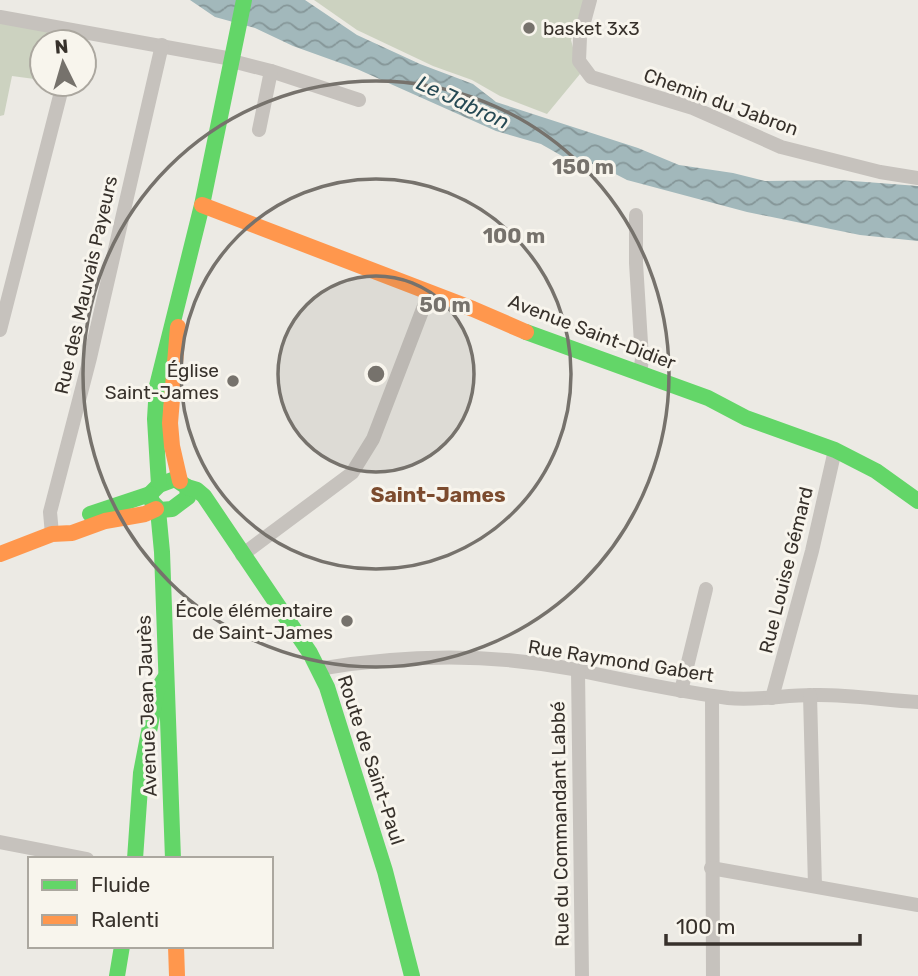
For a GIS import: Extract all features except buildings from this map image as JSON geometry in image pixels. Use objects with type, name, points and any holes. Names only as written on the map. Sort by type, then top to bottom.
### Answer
[{"type":"street","name":"Avenue Jean Jaurès","points":[[173,857],[162,552],[172,452],[170,425],[179,342],[178,308],[244,0]]},
{"type":"street","name":"Chemin du Jabron","points":[[590,0],[580,37],[579,61],[591,77],[693,107],[782,147],[880,172],[918,178]]},
{"type":"street","points":[[0,17],[42,28]]},
{"type":"street","points":[[98,39],[162,45],[232,60],[359,100]]},
{"type":"street","name":"Rue des Mauvais Payeurs","points":[[52,534],[50,512],[90,358],[162,45]]},
{"type":"street","points":[[259,130],[271,71]]},
{"type":"street","points":[[0,330],[60,98]]},
{"type":"street","name":"Avenue Saint-Didier","points":[[202,205],[530,334],[708,398],[746,418],[835,450],[876,471],[918,501]]},
{"type":"street","points":[[636,215],[642,359],[640,373]]},
{"type":"street","points":[[242,555],[352,473],[373,439],[429,293]]},
{"type":"street","name":"Rue Louise Gémard","points":[[772,698],[812,551],[835,450]]},
{"type":"street","name":"Route de Saint-Paul","points":[[169,497],[196,489],[205,495],[318,669],[334,706],[385,871],[412,976]]},
{"type":"street","points":[[0,554],[52,534],[72,533],[104,522],[145,514],[169,497]]},
{"type":"street","points":[[681,691],[706,589]]},
{"type":"street","name":"Rue Raymond Gabert","points":[[318,669],[375,660],[478,658],[578,671],[731,698],[857,695],[882,700],[918,702]]},
{"type":"street","name":"Rue du Commandant Labbé","points":[[578,671],[582,976]]},
{"type":"street","points":[[135,857],[141,773],[157,690],[167,674]]},
{"type":"street","points":[[712,695],[713,976]]},
{"type":"street","points":[[810,695],[815,887]]},
{"type":"street","points":[[0,842],[78,857]]},
{"type":"street","points":[[711,868],[918,905]]},
{"type":"street","points":[[117,976],[122,948]]},
{"type":"street","points":[[176,948],[177,976]]},
{"type":"green space","points":[[314,0],[584,0],[571,40],[580,74],[547,114],[500,96],[472,80],[433,66],[357,30]]},
{"type":"green space","points":[[0,23],[31,28],[28,28],[28,78],[12,76],[4,115],[0,116]]},
{"type":"water","name":"Le Jabron","points":[[190,0],[305,0],[357,35],[420,64],[473,84],[496,102],[638,148],[679,165],[765,181],[840,180],[918,186],[918,241],[860,235],[747,212],[627,180],[598,165],[569,160],[541,144],[496,131],[357,69],[293,46],[255,28],[215,17]]},
{"type":"traffic: fast","points":[[159,485],[155,419],[157,386],[202,205],[244,0]]},
{"type":"traffic: fast","points":[[526,332],[708,398],[746,418],[835,450],[876,471],[918,501]]},
{"type":"traffic: fast","points":[[175,479],[187,487],[188,497],[172,509],[160,510],[152,502],[150,494],[159,485],[175,479]]},
{"type":"traffic: fast","points":[[187,487],[204,496],[310,653],[327,687],[385,871],[412,976]]},
{"type":"traffic: fast","points":[[90,514],[150,494]]},
{"type":"traffic: fast","points":[[158,510],[162,552],[173,857]]},
{"type":"traffic: fast","points":[[135,857],[141,773],[157,690],[165,678]]},
{"type":"traffic: fast","points":[[117,976],[122,948]]},
{"type":"traffic: slow","points":[[202,205],[526,332]]},
{"type":"traffic: slow","points":[[178,327],[170,423],[180,481]]},
{"type":"traffic: slow","points":[[0,554],[52,534],[72,533],[105,521],[145,514],[156,509]]},
{"type":"traffic: slow","points":[[176,948],[177,976]]},
{"type":"place","name":"basket 3x3","points":[[529,28]]},
{"type":"place","name":"Église Saint-James","points":[[233,381]]},
{"type":"place","name":"École élémentaire de Saint-James","points":[[347,621]]},
{"type":"district","name":"Saint-James","points":[[438,494]]}]
